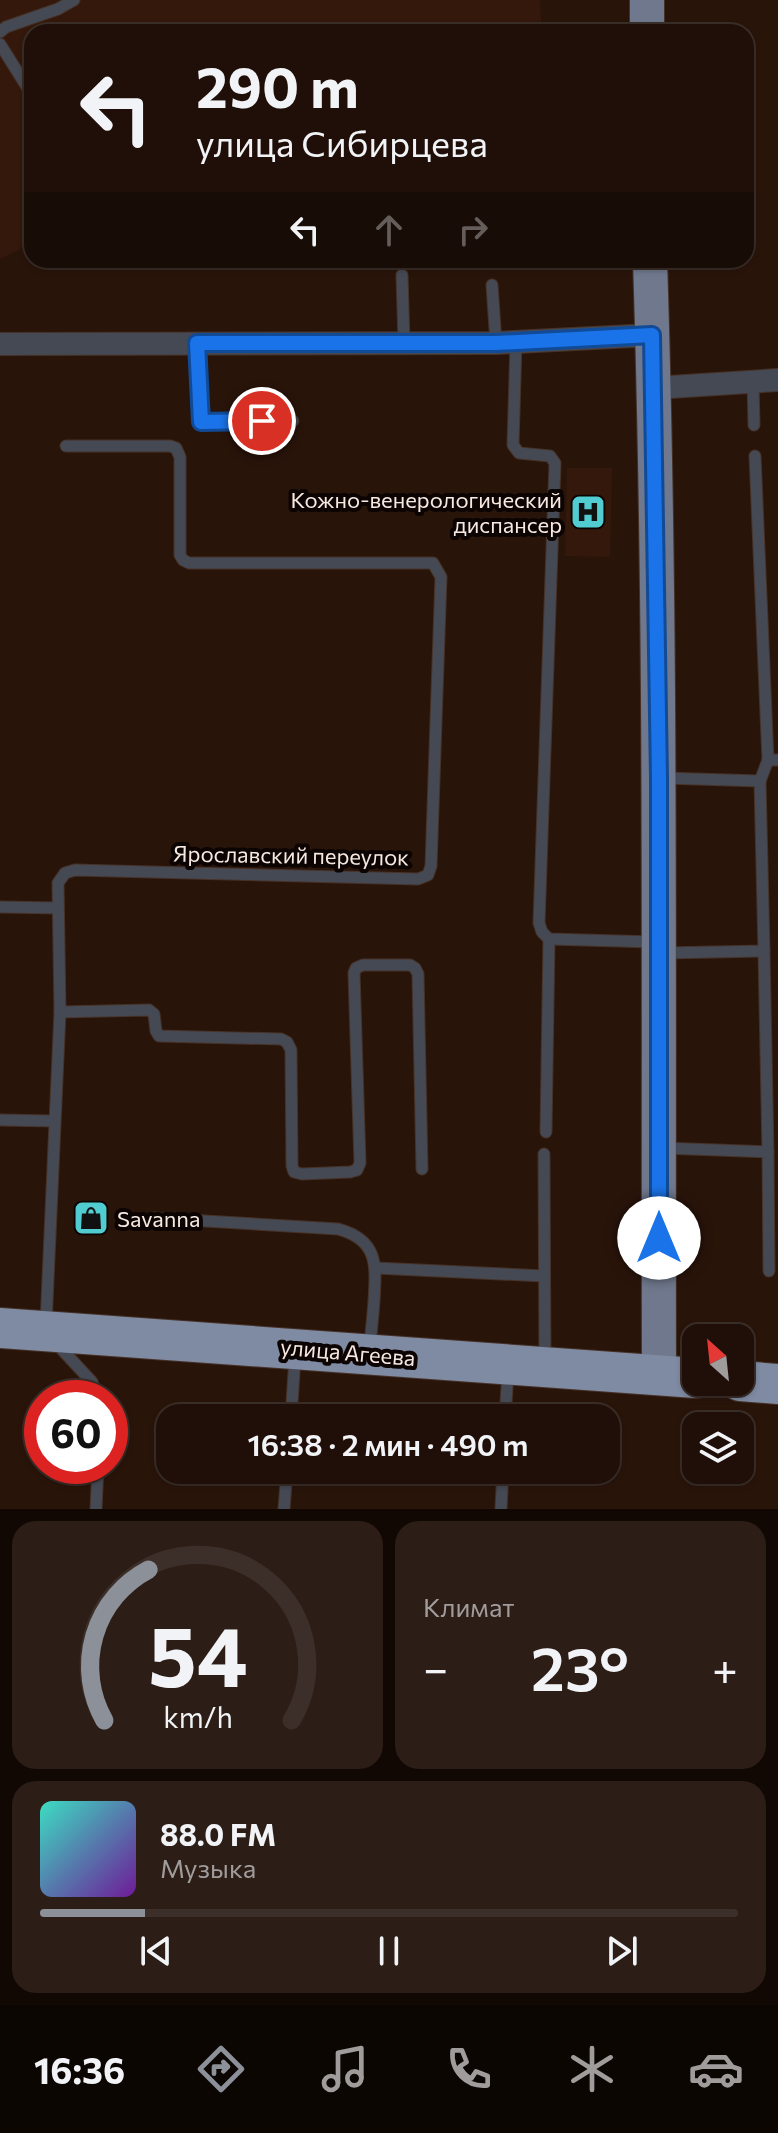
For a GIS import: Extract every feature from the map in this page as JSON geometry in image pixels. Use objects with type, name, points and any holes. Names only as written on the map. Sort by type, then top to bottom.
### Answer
[{"type":"highway","name":"улица Агеева","points":[[0,1328],[678,1377]]},
{"type":"highway","points":[[754,1382],[778,1384]]},
{"type":"main road","points":[[647,0],[647,24]]},
{"type":"main road","points":[[650,268],[659,778],[659,1148],[678,1377]]},
{"type":"street","points":[[0,344],[506,343],[652,335]]},
{"type":"street","points":[[654,388],[778,380]]},
{"type":"lane","points":[[0,32],[74,0]]},
{"type":"lane","points":[[0,44],[24,82]]},
{"type":"lane","points":[[402,275],[404,343]]},
{"type":"lane","points":[[492,285],[506,343],[513,445],[519,453],[550,456],[555,463],[539,923],[542,932],[549,939],[659,948],[764,951]]},
{"type":"lane","points":[[197,343],[201,422],[293,421]]},
{"type":"lane","points":[[753,382],[754,425]]},
{"type":"lane","name":"Ярославский переулок","points":[[45,1332],[60,1012],[58,883],[65,873],[75,870],[418,879],[428,875],[431,866],[441,577],[433,563],[189,563],[180,555],[180,457],[176,448],[66,446]]},
{"type":"lane","points":[[755,456],[773,760],[760,781],[769,1271]]},
{"type":"lane","points":[[659,778],[760,781]]},
{"type":"lane","points":[[0,907],[58,908]]},
{"type":"lane","points":[[546,1132],[549,939]]},
{"type":"lane","points":[[60,1012],[149,1010],[154,1014],[159,1036],[281,1039],[287,1042],[291,1050],[294,1172],[350,1172],[357,1170],[360,1163],[354,973],[356,968],[363,965],[410,965],[418,974],[422,1169]]},
{"type":"lane","points":[[0,1120],[54,1121]]},
{"type":"lane","points":[[659,1148],[768,1152]]},
{"type":"lane","points":[[511,1404],[527,1365],[544,1276],[544,1154]]},
{"type":"lane","points":[[154,1218],[338,1229],[360,1239],[370,1252],[376,1268],[370,1355]]},
{"type":"lane","points":[[376,1268],[544,1276]]},
{"type":"lane","points":[[45,1332],[90,1380]]},
{"type":"lane","points":[[292,1404],[296,1348]]},
{"type":"lane","points":[[96,1509],[97,1484]]},
{"type":"lane","points":[[284,1509],[286,1484]]},
{"type":"lane","points":[[501,1509],[502,1484]]},
{"type":"shaded area","points":[[0,0],[540,0],[542,24],[24,24],[24,247],[0,259]]},
{"type":"shaded area","name":"Кожно-венерологический диспансер","points":[[567,468],[612,468],[610,557],[565,556]]},
{"type":"place","name":"Кожно-венерологический диспансер","points":[[588,512]]},
{"type":"place","name":"Savanna","points":[[91,1218]]},
{"type":"route","points":[[262,421],[201,422],[197,343],[496,343],[652,335],[659,778],[659,1238]]}]
